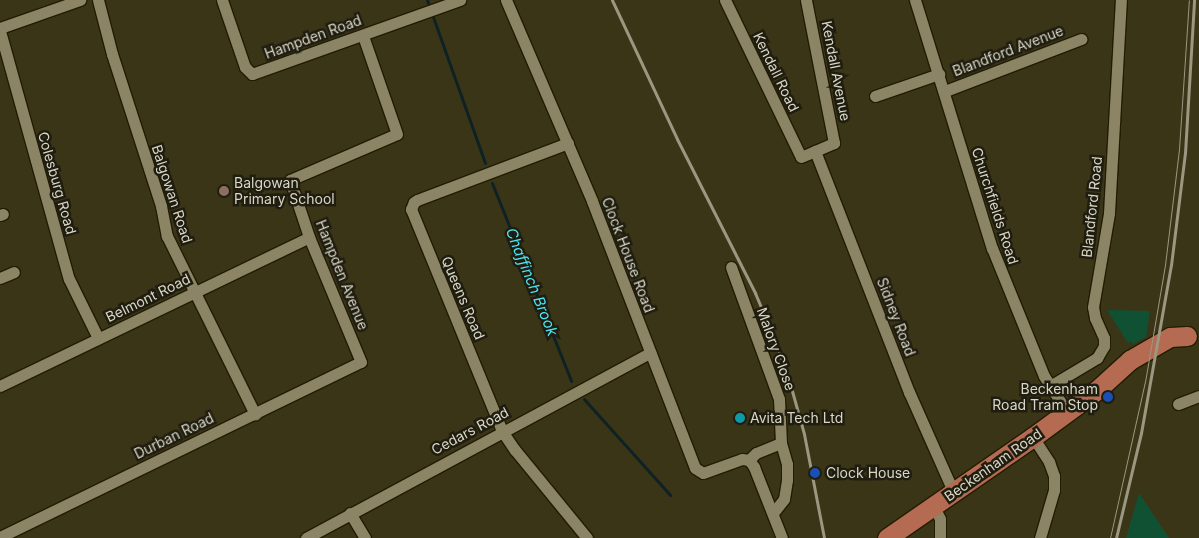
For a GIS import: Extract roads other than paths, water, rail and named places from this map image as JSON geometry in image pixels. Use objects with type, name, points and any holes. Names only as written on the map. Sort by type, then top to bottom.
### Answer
[{"type":"main road","name":"Beckenham Road","points":[[887,538],[1068,412],[1097,390],[1130,360],[1170,337],[1193,333]]},
{"type":"street","points":[[0,30],[80,0]]},
{"type":"street","name":"Balgowan Road","points":[[98,0],[112,54],[161,206],[167,236],[255,414]]},
{"type":"street","name":"Hampden Road","points":[[222,0],[245,67],[252,74],[460,0]]},
{"type":"street","name":"Clock House Road","points":[[506,0],[568,143],[698,471],[703,474],[742,459],[748,460],[756,453],[780,443]]},
{"type":"street","name":"Kendall Road","points":[[725,0],[801,157]]},
{"type":"street","name":"Kendall Avenue","points":[[801,157],[834,143],[806,0]]},
{"type":"street","name":"Churchfields Road","points":[[915,0],[992,248],[1039,365],[1050,386],[1068,412]]},
{"type":"street","name":"Blandford Road","points":[[1050,386],[1097,358],[1104,346],[1104,338],[1095,318],[1093,306],[1109,213],[1121,0]]},
{"type":"street","name":"Colesburg Road","points":[[0,30],[69,279],[98,338]]},
{"type":"street","name":"Hampden Avenue","points":[[362,362],[309,237],[290,180],[397,134],[363,36]]},
{"type":"street","name":"Blandford Avenue","points":[[944,91],[1081,39]]},
{"type":"street","points":[[874,96],[938,74]]},
{"type":"street","name":"Queens Road","points":[[568,143],[417,200],[412,205],[412,214],[502,431],[515,450],[587,538]]},
{"type":"street","name":"Sidney Road","points":[[815,151],[910,392],[954,493]]},
{"type":"street","name":"Belmont Road","points":[[0,386],[309,237]]},
{"type":"street","name":"Malory Close","points":[[731,267],[779,399],[780,443]]},
{"type":"street","points":[[0,278],[14,272]]},
{"type":"street","name":"Cedars Road","points":[[306,538],[650,352]]},
{"type":"street","name":"Durban Road","points":[[0,537],[362,362]]},
{"type":"street","points":[[1178,404],[1199,396]]},
{"type":"street","points":[[1033,437],[1049,462],[1054,476],[1054,490],[1040,538]]},
{"type":"street","points":[[773,513],[784,499],[787,480],[787,464],[780,443]]},
{"type":"street","points":[[748,460],[754,466],[782,538]]},
{"type":"street","points":[[934,507],[940,519],[940,538]]},
{"type":"street","points":[[350,513],[365,538]]},
{"type":"waterway","name":"Chaffinch Brook","points":[[427,0],[485,163]]},
{"type":"waterway","name":"Chaffinch Brook","points":[[492,183],[571,381]]},
{"type":"waterway","name":"Chaffinch Brook","points":[[584,399],[670,495]]},
{"type":"tram line","points":[[1110,538],[1145,382],[1165,265],[1179,149],[1189,0]]},
{"type":"railway","points":[[612,0],[677,139],[755,293],[767,321],[787,373],[804,434],[824,538]]},
{"type":"railway","points":[[1116,538],[1141,433],[1171,265],[1185,153],[1194,0]]},
{"type":"place","name":"Balgowan Primary School","points":[[224,191]]},
{"type":"place","name":"Beckenham Road Tram Stop","points":[[1108,397]]},
{"type":"place","name":"Avita Tech Ltd","points":[[740,418]]},
{"type":"place","name":"Clock House","points":[[815,473]]}]
